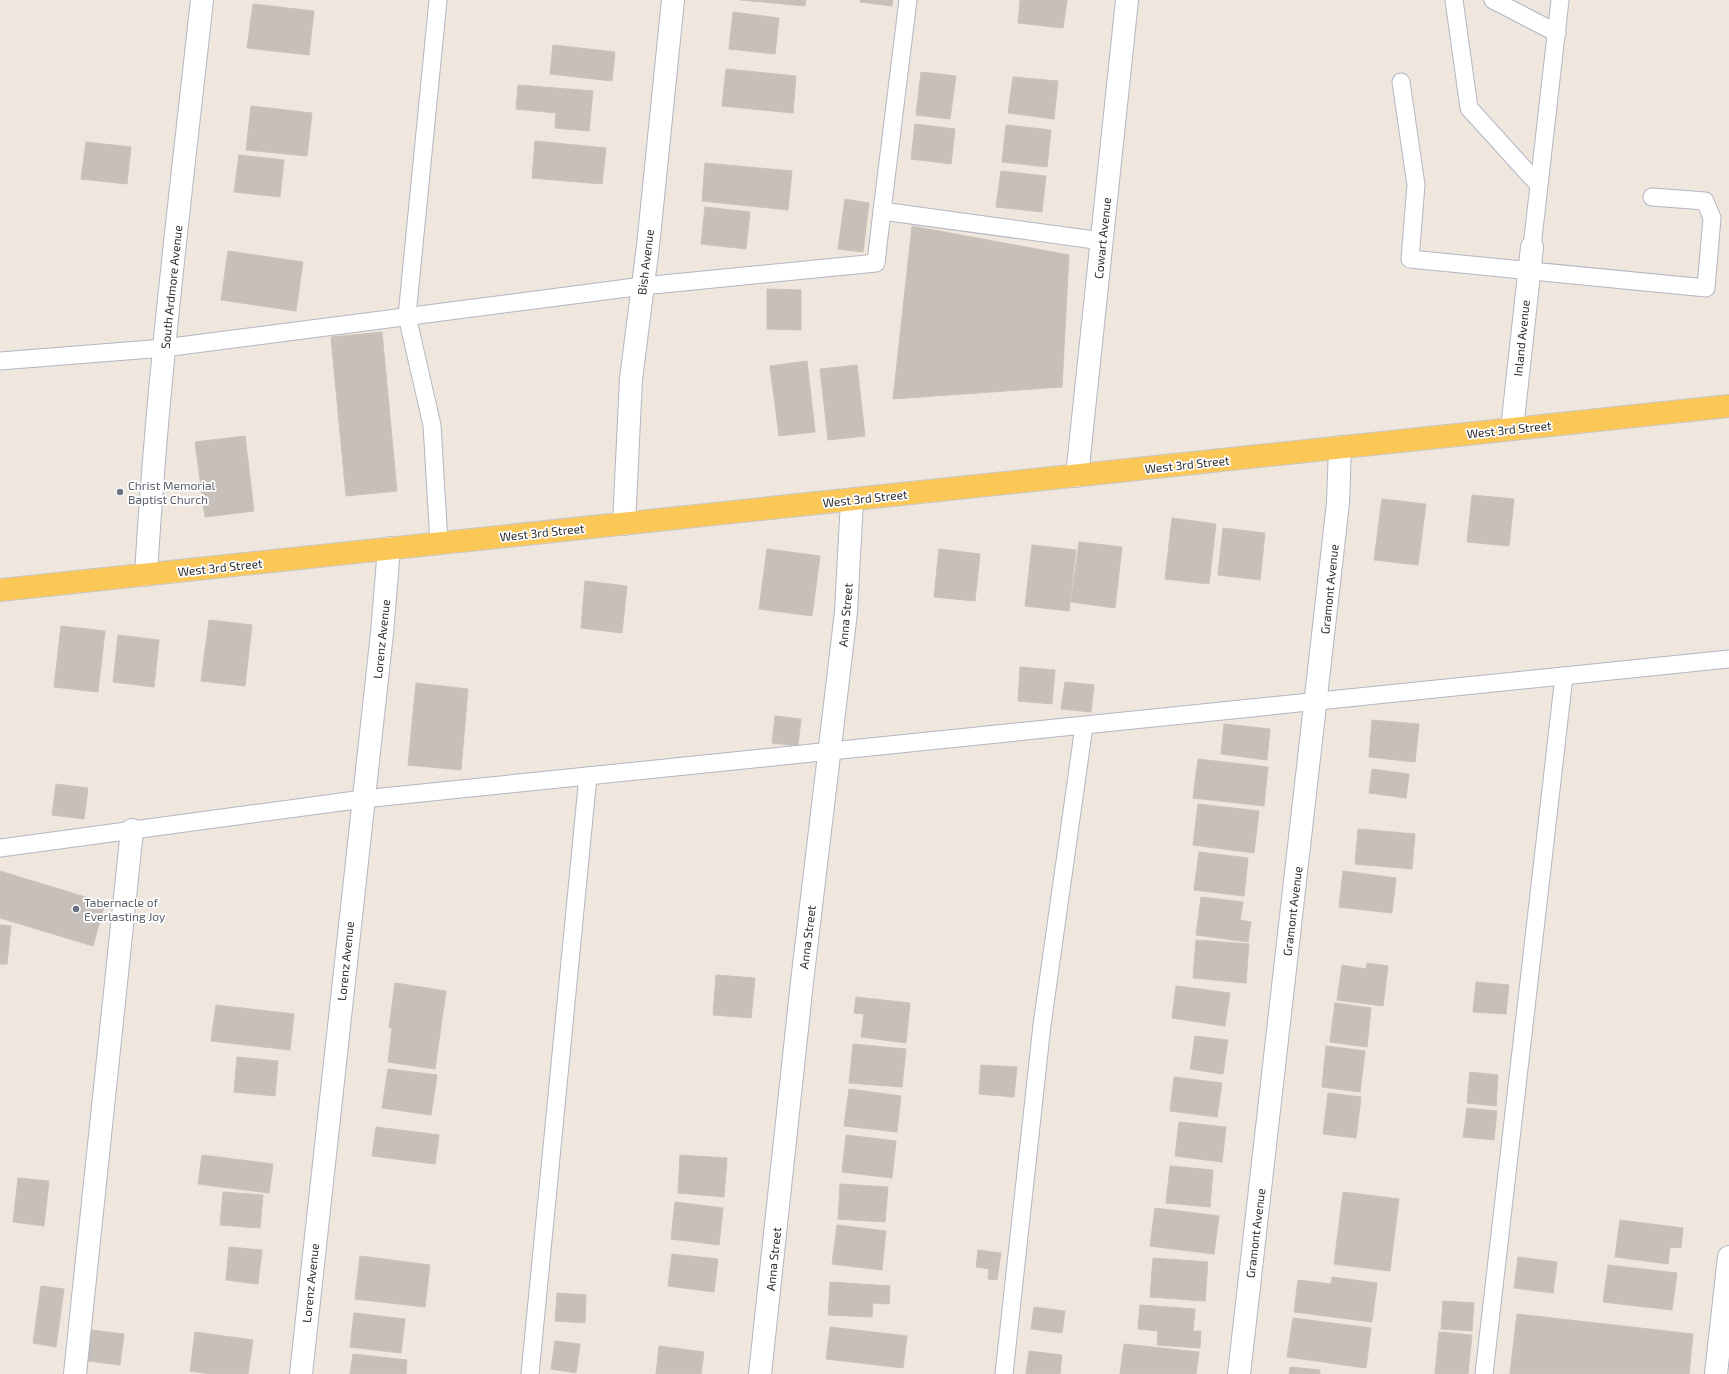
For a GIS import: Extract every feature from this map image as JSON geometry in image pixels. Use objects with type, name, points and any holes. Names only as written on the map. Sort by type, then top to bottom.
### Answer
[{"type":"main road","name":"West 3rd Street","points":[[0,590],[1729,406]]},
{"type":"street","name":"South Ardmore Avenue","points":[[146,575],[150,493],[164,348],[202,0]]},
{"type":"street","name":"Bish Avenue","points":[[624,524],[631,379],[643,286],[673,0]]},
{"type":"street","name":"Cowart Avenue","points":[[1077,476],[1127,0]]},
{"type":"street","name":"Inland Avenue","points":[[1512,429],[1528,271],[1532,247]]},
{"type":"street","name":"Gramont Avenue","points":[[1239,1374],[1338,503],[1340,447]]},
{"type":"street","name":"Anna Street","points":[[760,1374],[802,982],[846,612],[852,500]]},
{"type":"street","name":"Lorenz Avenue","points":[[301,1374],[382,633],[389,548]]},
{"type":"street","points":[[75,1374],[132,830]]},
{"type":"street","points":[[1716,1374],[1729,1257]]},
{"type":"lane","points":[[438,0],[407,316],[432,425],[439,543]]},
{"type":"lane","points":[[0,361],[164,348],[643,286],[876,263],[908,0]]},
{"type":"lane","points":[[1454,0],[1469,108],[1538,184]]},
{"type":"lane","points":[[1493,0],[1557,33]]},
{"type":"lane","points":[[1532,247],[1560,0]]},
{"type":"lane","points":[[1401,82],[1416,186],[1410,259],[1706,288],[1712,218],[1704,201],[1652,197]]},
{"type":"lane","points":[[882,211],[1102,240]]},
{"type":"lane","points":[[0,848],[363,799],[1729,659]]},
{"type":"lane","points":[[1484,1374],[1564,676]]},
{"type":"lane","points":[[1004,1374],[1042,1025],[1084,726]]},
{"type":"lane","points":[[530,1374],[588,776]]},
{"type":"building","points":[[741,0],[806,0],[805,6]]},
{"type":"building","points":[[860,0],[893,0],[892,6],[860,2]]},
{"type":"building","points":[[1020,0],[1067,0],[1063,28],[1018,23]]},
{"type":"building","points":[[253,4],[314,11],[309,55],[247,48]]},
{"type":"building","points":[[733,12],[779,18],[775,54],[729,49]]},
{"type":"building","points":[[553,45],[615,52],[612,81],[550,74]]},
{"type":"building","points":[[726,69],[796,76],[793,113],[722,106]]},
{"type":"building","points":[[921,72],[956,76],[950,119],[916,115]]},
{"type":"building","points":[[1013,77],[1058,81],[1054,119],[1008,113]]},
{"type":"building","points":[[518,85],[593,91],[589,131],[555,128],[556,113],[516,109]]},
{"type":"building","points":[[251,106],[312,113],[307,156],[246,150]]},
{"type":"building","points":[[915,124],[955,129],[951,164],[911,159]]},
{"type":"building","points":[[1006,125],[1051,130],[1047,167],[1002,162]]},
{"type":"building","points":[[535,141],[606,148],[602,184],[532,178]]},
{"type":"building","points":[[86,142],[131,147],[127,184],[81,179]]},
{"type":"building","points":[[239,155],[284,160],[280,197],[234,192]]},
{"type":"building","points":[[705,163],[792,171],[788,210],[702,201]]},
{"type":"building","points":[[1001,171],[1046,176],[1042,212],[996,207]]},
{"type":"building","points":[[845,199],[869,203],[863,252],[838,249]]},
{"type":"building","points":[[705,207],[750,212],[746,249],[701,244]]},
{"type":"building","points":[[912,226],[1069,255],[1062,387],[893,399]]},
{"type":"building","points":[[228,251],[303,262],[296,311],[221,300]]},
{"type":"building","points":[[767,289],[801,290],[801,330],[767,329]]},
{"type":"building","points":[[382,332],[397,491],[346,496],[331,337]]},
{"type":"building","points":[[807,361],[815,432],[779,436],[770,366]]},
{"type":"building","points":[[857,365],[865,436],[828,440],[820,369]]},
{"type":"building","points":[[245,436],[254,511],[205,517],[195,442]]},
{"type":"building","points":[[1472,495],[1514,499],[1509,546],[1467,542]]},
{"type":"building","points":[[1382,499],[1426,504],[1418,565],[1374,560]]},
{"type":"building","points":[[1172,518],[1216,524],[1209,584],[1165,579]]},
{"type":"building","points":[[1223,528],[1265,533],[1260,580],[1218,575]]},
{"type":"building","points":[[1079,542],[1122,547],[1115,608],[1071,602]]},
{"type":"building","points":[[1032,545],[1076,550],[1069,611],[1025,606]]},
{"type":"building","points":[[767,549],[820,556],[812,616],[759,609]]},
{"type":"building","points":[[939,549],[980,554],[975,601],[934,597]]},
{"type":"building","points":[[585,581],[627,586],[622,633],[581,628]]},
{"type":"building","points":[[209,620],[252,625],[245,686],[201,681]]},
{"type":"building","points":[[61,626],[105,631],[98,692],[54,687]]},
{"type":"building","points":[[118,635],[159,640],[154,687],[113,682]]},
{"type":"building","points":[[1020,667],[1055,670],[1052,704],[1018,701]]},
{"type":"building","points":[[1065,682],[1094,685],[1091,712],[1061,709]]},
{"type":"building","points":[[416,683],[468,689],[461,770],[408,765]]},
{"type":"building","points":[[775,716],[801,719],[798,746],[772,743]]},
{"type":"building","points":[[1372,720],[1419,724],[1415,762],[1369,757]]},
{"type":"building","points":[[1224,724],[1270,729],[1267,760],[1221,754]]},
{"type":"building","points":[[1198,759],[1268,767],[1264,806],[1193,798]]},
{"type":"building","points":[[1372,769],[1409,774],[1406,798],[1369,793]]},
{"type":"building","points":[[56,784],[88,788],[84,819],[52,815]]},
{"type":"building","points":[[1198,804],[1259,811],[1254,853],[1193,845]]},
{"type":"building","points":[[1358,829],[1415,834],[1412,869],[1355,864]]},
{"type":"building","points":[[1199,852],[1248,858],[1244,896],[1194,890]]},
{"type":"building","points":[[0,871],[105,903],[93,946],[0,918]]},
{"type":"building","points":[[1343,871],[1396,878],[1392,913],[1339,907]]},
{"type":"building","points":[[1201,897],[1243,902],[1240,920],[1251,922],[1248,942],[1196,935]]},
{"type":"building","points":[[0,925],[11,926],[7,964],[0,964]]},
{"type":"building","points":[[1196,940],[1249,944],[1246,983],[1193,978]]},
{"type":"building","points":[[1367,963],[1388,966],[1383,1006],[1337,1000],[1342,965],[1366,969]]},
{"type":"building","points":[[716,975],[755,978],[751,1018],[713,1015]]},
{"type":"building","points":[[1476,982],[1509,985],[1506,1014],[1473,1012]]},
{"type":"building","points":[[395,983],[446,991],[435,1069],[388,1062],[392,1028],[389,1028]]},
{"type":"building","points":[[1176,986],[1230,993],[1225,1026],[1172,1018]]},
{"type":"building","points":[[856,997],[910,1003],[906,1043],[861,1037],[864,1014],[854,1013]]},
{"type":"building","points":[[1335,1003],[1371,1008],[1367,1047],[1330,1042]]},
{"type":"building","points":[[216,1005],[294,1014],[290,1050],[211,1041]]},
{"type":"building","points":[[1195,1036],[1228,1040],[1223,1074],[1190,1069]]},
{"type":"building","points":[[853,1044],[906,1049],[902,1087],[849,1083]]},
{"type":"building","points":[[1326,1046],[1365,1051],[1360,1092],[1322,1087]]},
{"type":"building","points":[[237,1057],[278,1061],[275,1096],[234,1092]]},
{"type":"building","points":[[981,1065],[1017,1067],[1014,1097],[979,1094]]},
{"type":"building","points":[[388,1069],[437,1075],[431,1115],[382,1108]]},
{"type":"building","points":[[1470,1072],[1498,1075],[1496,1106],[1467,1103]]},
{"type":"building","points":[[1174,1077],[1222,1083],[1217,1117],[1170,1111]]},
{"type":"building","points":[[849,1089],[901,1096],[897,1132],[844,1126]]},
{"type":"building","points":[[1328,1093],[1361,1097],[1356,1138],[1323,1134]]},
{"type":"building","points":[[1467,1108],[1497,1111],[1494,1140],[1463,1137]]},
{"type":"building","points":[[1179,1122],[1226,1127],[1222,1162],[1175,1156]]},
{"type":"building","points":[[376,1127],[439,1135],[435,1164],[372,1156]]},
{"type":"building","points":[[846,1135],[896,1141],[892,1178],[842,1172]]},
{"type":"building","points":[[202,1155],[273,1164],[269,1193],[198,1184]]},
{"type":"building","points":[[680,1155],[727,1158],[724,1197],[678,1193]]},
{"type":"building","points":[[1170,1166],[1213,1170],[1210,1207],[1166,1203]]},
{"type":"building","points":[[18,1178],[49,1181],[44,1226],[13,1222]]},
{"type":"building","points":[[840,1184],[888,1187],[885,1222],[838,1219]]},
{"type":"building","points":[[223,1192],[263,1195],[260,1228],[220,1225]]},
{"type":"building","points":[[1343,1192],[1399,1199],[1390,1271],[1334,1264]]},
{"type":"building","points":[[675,1202],[723,1208],[719,1245],[671,1239]]},
{"type":"building","points":[[1155,1208],[1219,1216],[1214,1254],[1150,1246]]},
{"type":"building","points":[[1620,1220],[1683,1228],[1681,1248],[1670,1247],[1668,1264],[1615,1257]]},
{"type":"building","points":[[837,1225],[886,1231],[882,1270],[832,1264]]},
{"type":"building","points":[[229,1247],[262,1250],[258,1284],[226,1280]]},
{"type":"building","points":[[978,1250],[1001,1253],[997,1280],[988,1279],[989,1269],[976,1267]]},
{"type":"building","points":[[672,1254],[718,1259],[714,1292],[668,1286]]},
{"type":"building","points":[[360,1256],[430,1265],[425,1307],[355,1299]]},
{"type":"building","points":[[1518,1257],[1557,1262],[1553,1293],[1514,1288]]},
{"type":"building","points":[[1153,1258],[1208,1262],[1205,1301],[1150,1297]]},
{"type":"building","points":[[1608,1265],[1677,1273],[1672,1310],[1603,1302]]},
{"type":"building","points":[[1332,1277],[1377,1283],[1372,1322],[1294,1312],[1298,1280],[1331,1284]]},
{"type":"building","points":[[830,1282],[890,1286],[889,1304],[873,1303],[872,1317],[828,1315]]},
{"type":"building","points":[[41,1286],[64,1289],[56,1347],[33,1343]]},
{"type":"building","points":[[557,1293],[586,1295],[585,1323],[555,1321]]},
{"type":"building","points":[[1443,1301],[1474,1303],[1472,1331],[1441,1329]]},
{"type":"building","points":[[1140,1305],[1195,1309],[1193,1331],[1201,1331],[1200,1348],[1157,1345],[1158,1331],[1138,1329]]},
{"type":"building","points":[[1034,1307],[1065,1311],[1062,1333],[1031,1329]]},
{"type":"building","points":[[354,1313],[405,1319],[401,1353],[350,1347]]},
{"type":"building","points":[[1517,1314],[1693,1334],[1689,1374],[1510,1374]]},
{"type":"building","points":[[1293,1318],[1371,1328],[1366,1368],[1287,1357]]},
{"type":"building","points":[[830,1327],[907,1336],[903,1368],[826,1359]]},
{"type":"building","points":[[92,1330],[124,1334],[120,1365],[88,1361]]},
{"type":"building","points":[[195,1332],[253,1340],[248,1374],[210,1374],[190,1371]]},
{"type":"building","points":[[1439,1332],[1472,1335],[1468,1374],[1435,1374]]},
{"type":"building","points":[[555,1341],[580,1344],[576,1373],[551,1369]]},
{"type":"building","points":[[1124,1344],[1199,1352],[1196,1374],[1120,1374]]},
{"type":"building","points":[[659,1346],[704,1352],[701,1374],[656,1374]]},
{"type":"building","points":[[1029,1351],[1062,1355],[1060,1374],[1026,1374]]},
{"type":"building","points":[[353,1354],[407,1360],[406,1374],[350,1374]]},
{"type":"building","points":[[1290,1367],[1320,1370],[1320,1374],[1289,1374]]},
{"type":"place","name":"Christ Memorial Baptist Church","points":[[120,492]]},
{"type":"place","name":"Tabernacle of Everlasting Joy","points":[[76,909]]}]
